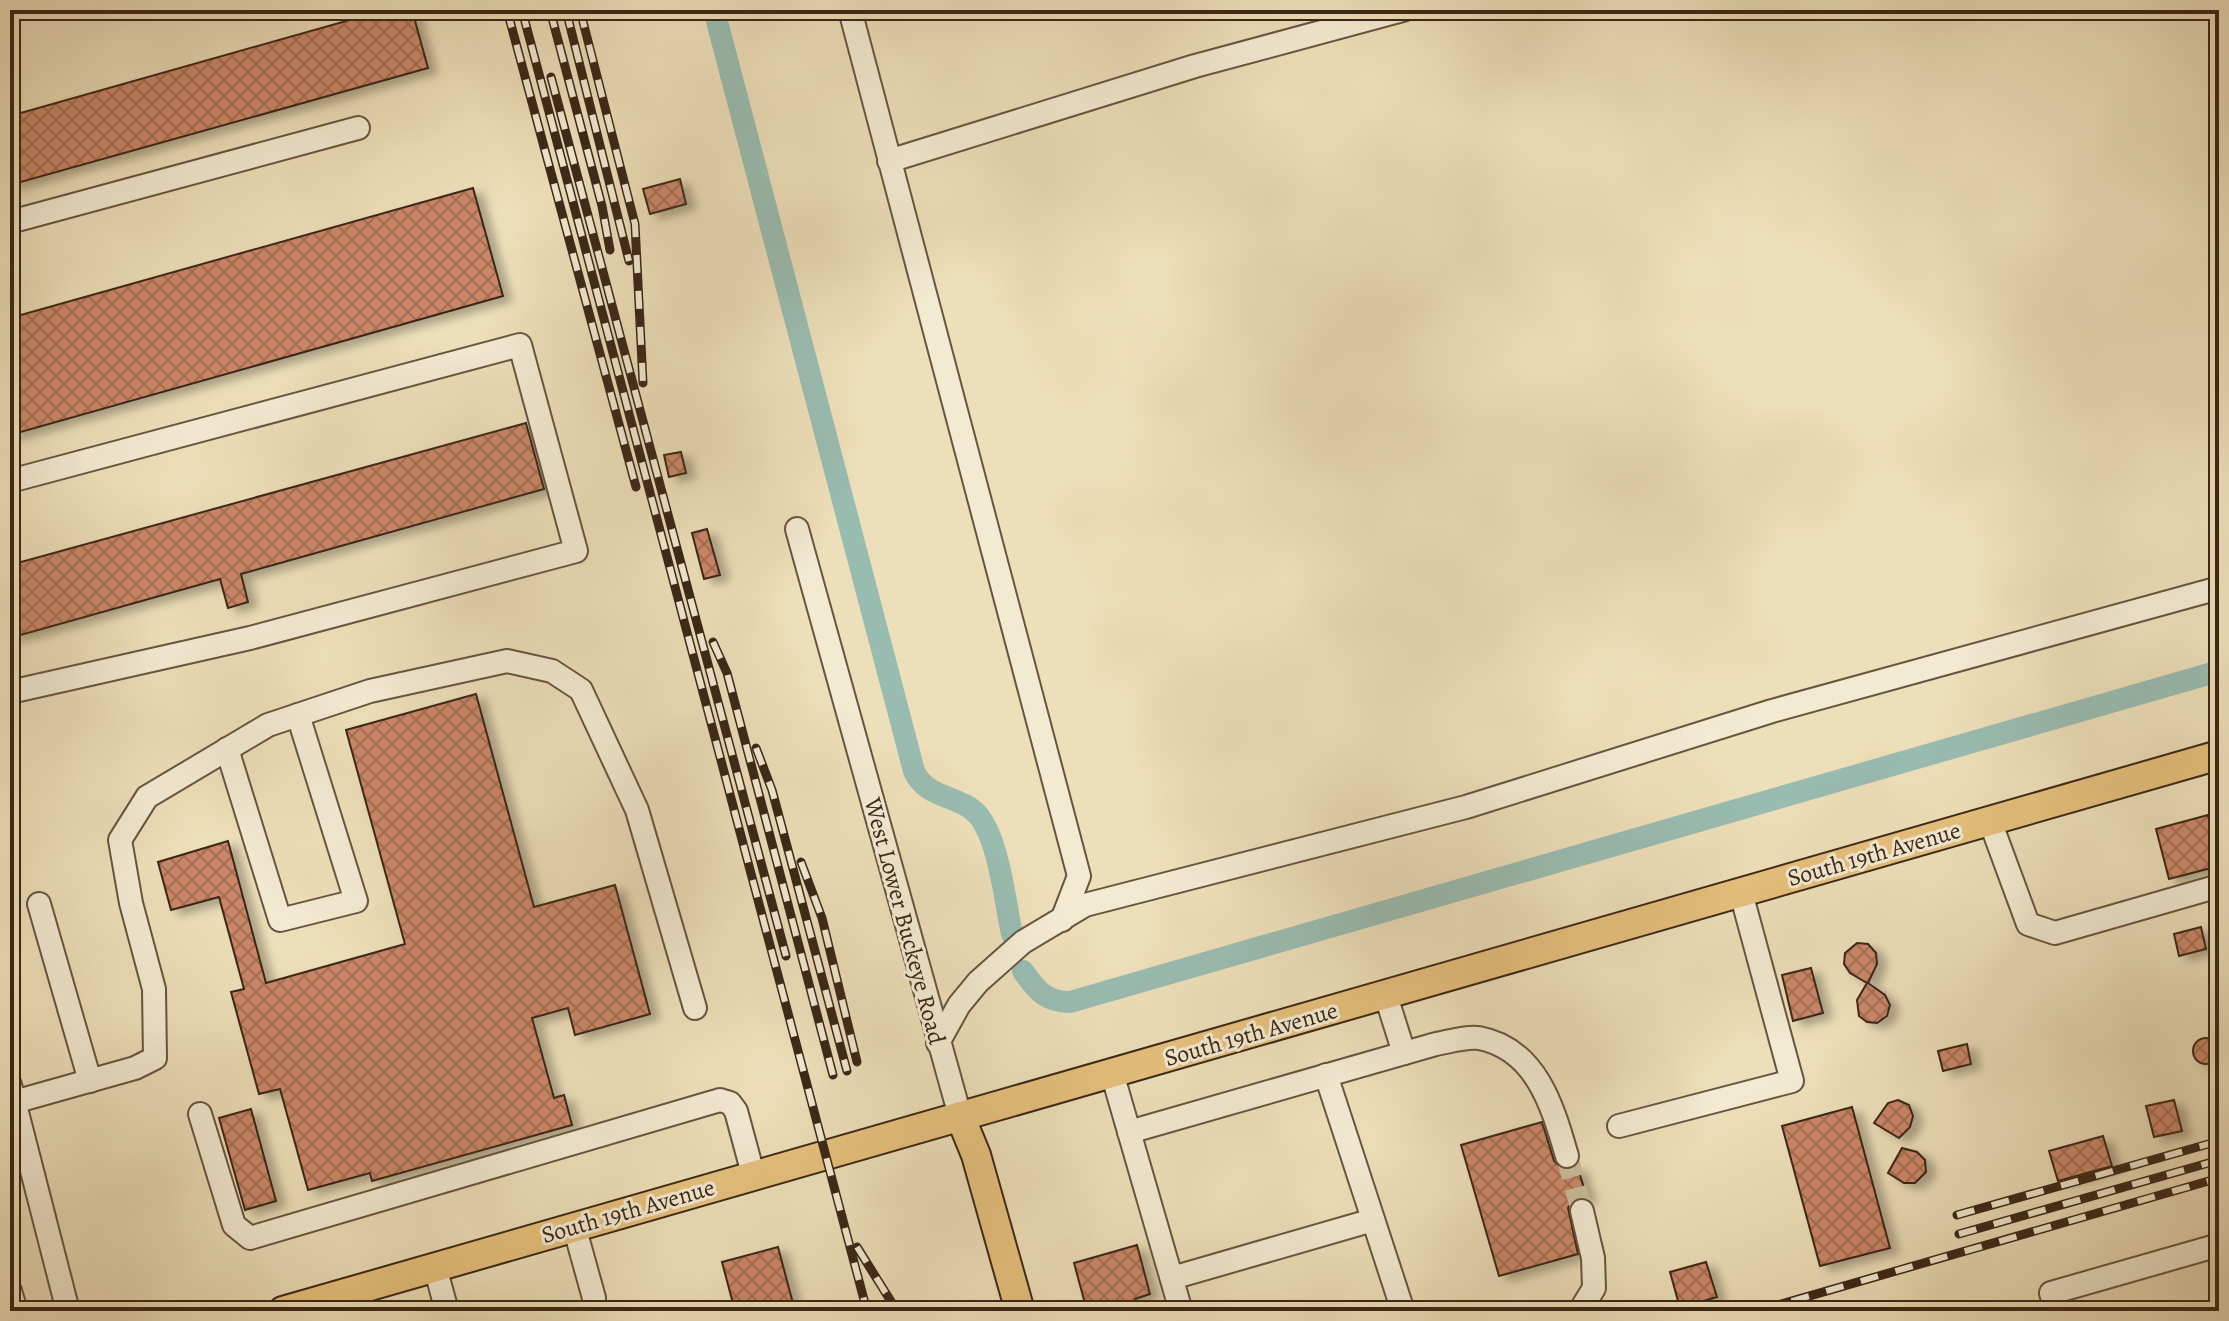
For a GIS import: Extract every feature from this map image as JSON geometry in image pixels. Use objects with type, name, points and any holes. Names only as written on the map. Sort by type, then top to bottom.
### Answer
[{"type":"main road","name":"South 19th Avenue","points":[[283,1311],[2219,755]]},
{"type":"main road","name":"West Lower Buckeye Road","points":[[960,1116],[976,1155],[1020,1311]]},
{"type":"street","points":[[850,10],[1079,876],[1062,921]]},
{"type":"street","points":[[889,161],[1195,66],[1403,10]]},
{"type":"street","points":[[10,222],[358,128]]},
{"type":"street","points":[[10,481],[520,345],[576,551],[250,638],[10,692]]},
{"type":"street","name":"West Lower Buckeye Road","points":[[797,529],[960,1116]]},
{"type":"street","points":[[938,1043],[959,1005],[978,982],[1023,942],[1085,905],[1106,897],[1466,807],[1772,711],[2219,588]]},
{"type":"street","points":[[68,1311],[12,1094],[90,1081],[135,1068],[155,1058],[154,989],[131,903],[120,840],[147,797],[268,725],[370,691],[507,661],[552,671],[581,690],[637,810],[695,1008]]},
{"type":"street","points":[[227,749],[280,920],[356,901],[298,715]]},
{"type":"street","points":[[1990,821],[2028,924],[2055,933],[2219,886]]},
{"type":"street","points":[[1619,1126],[1792,1081],[1741,893]]},
{"type":"street","points":[[39,904],[90,1081]]},
{"type":"street","points":[[1386,996],[1404,1053]]},
{"type":"street","points":[[1129,1132],[1404,1053],[1478,1038],[1511,1052],[1536,1075],[1551,1102],[1567,1156]]},
{"type":"street","points":[[1112,1073],[1181,1311]]},
{"type":"street","points":[[1326,1075],[1403,1311]]},
{"type":"street","points":[[200,1114],[234,1225],[250,1238],[720,1100],[730,1103],[736,1111],[753,1174]]},
{"type":"street","points":[[1580,1311],[1594,1288],[1593,1258],[1582,1211]]},
{"type":"street","points":[[1172,1278],[1373,1220]]},
{"type":"street","points":[[574,1226],[594,1298],[594,1311]]},
{"type":"street","points":[[2056,1311],[2051,1293],[2219,1245]]},
{"type":"street","points":[[435,1267],[447,1311]]},
{"type":"street","points":[[10,1291],[16,1311]]},
{"type":"building","points":[[385,10],[412,10],[428,68],[10,185],[10,116]]},
{"type":"building","points":[[680,179],[686,204],[650,214],[643,189]]},
{"type":"building","points":[[473,188],[503,296],[10,435],[10,318]]},
{"type":"building","points":[[526,423],[544,489],[241,574],[248,602],[228,608],[220,579],[10,638],[10,565]]},
{"type":"building","points":[[681,452],[686,473],[669,477],[664,455]]},
{"type":"building","points":[[707,529],[720,575],[704,579],[692,533]]},
{"type":"building","points":[[476,694],[534,907],[615,885],[650,1014],[575,1035],[568,1008],[532,1018],[554,1098],[564,1095],[572,1125],[372,1181],[370,1173],[308,1190],[280,1089],[259,1094],[231,992],[244,989],[219,897],[171,910],[158,862],[228,841],[266,983],[405,944],[346,730]]},
{"type":"building","points":[[2208,815],[2219,866],[2169,879],[2156,829]]},
{"type":"building","points":[[2201,927],[2206,949],[2179,956],[2174,934]]},
{"type":"building","points":[[1857,943],[1868,944],[1876,953],[1877,964],[1868,983],[1885,995],[1890,1005],[1887,1016],[1877,1023],[1867,1022],[1859,1016],[1857,1000],[1867,983],[1850,973],[1844,964],[1845,953]]},
{"type":"building","points":[[1811,968],[1823,1013],[1793,1021],[1782,975]]},
{"type":"building","points":[[2206,1038],[2215,1042],[2219,1051],[2215,1060],[2206,1064],[2197,1060],[2193,1051],[2197,1042]]},
{"type":"building","points":[[1967,1044],[1971,1064],[1943,1071],[1938,1051]]},
{"type":"building","points":[[1898,1100],[1909,1105],[1913,1116],[1910,1127],[1899,1138],[1874,1123],[1888,1103]]},
{"type":"building","points":[[2174,1100],[2182,1131],[2154,1137],[2146,1106]]},
{"type":"building","points":[[1852,1107],[1890,1248],[1820,1266],[1782,1126]]},
{"type":"building","points":[[251,1109],[276,1201],[245,1210],[219,1118]]},
{"type":"building","points":[[1542,1122],[1554,1161],[1564,1170],[1577,1165],[1587,1198],[1573,1200],[1568,1208],[1578,1254],[1499,1276],[1461,1145]]},
{"type":"building","points":[[2103,1136],[2112,1166],[2058,1181],[2049,1151]]},
{"type":"building","points":[[1902,1148],[1917,1152],[1925,1160],[1926,1172],[1915,1183],[1904,1183],[1888,1173]]},
{"type":"building","points":[[1137,1245],[1150,1294],[1135,1299],[1139,1311],[1087,1311],[1074,1263]]},
{"type":"building","points":[[778,1247],[795,1311],[735,1311],[722,1262]]},
{"type":"building","points":[[1706,1262],[1717,1297],[1680,1308],[1670,1272]]},
{"type":"waterway","points":[[714,10],[914,771],[927,787],[970,808],[985,826],[996,855],[1012,934]]},
{"type":"waterway","points":[[1023,971],[1043,994],[1054,1000],[1070,1002],[2219,671]]},
{"type":"tunnel","points":[[1567,1156],[1582,1211]]},
{"type":"railway","points":[[507,10],[636,487]]},
{"type":"railway","points":[[522,10],[867,1311]]},
{"type":"railway","points":[[550,10],[602,206],[610,250]]},
{"type":"railway","points":[[566,10],[629,261]]},
{"type":"railway","points":[[580,10],[635,224],[643,383]]},
{"type":"railway","points":[[551,77],[786,956]]},
{"type":"railway","points":[[713,642],[727,673],[833,1075]]},
{"type":"railway","points":[[756,748],[772,790],[847,1071]]},
{"type":"railway","points":[[801,862],[822,918],[857,1062]]},
{"type":"railway","points":[[1957,1215],[2219,1141]]},
{"type":"railway","points":[[1959,1234],[2219,1160]]},
{"type":"railway","points":[[1757,1311],[2219,1178]]},
{"type":"railway","points":[[857,1247],[897,1311]]}]
